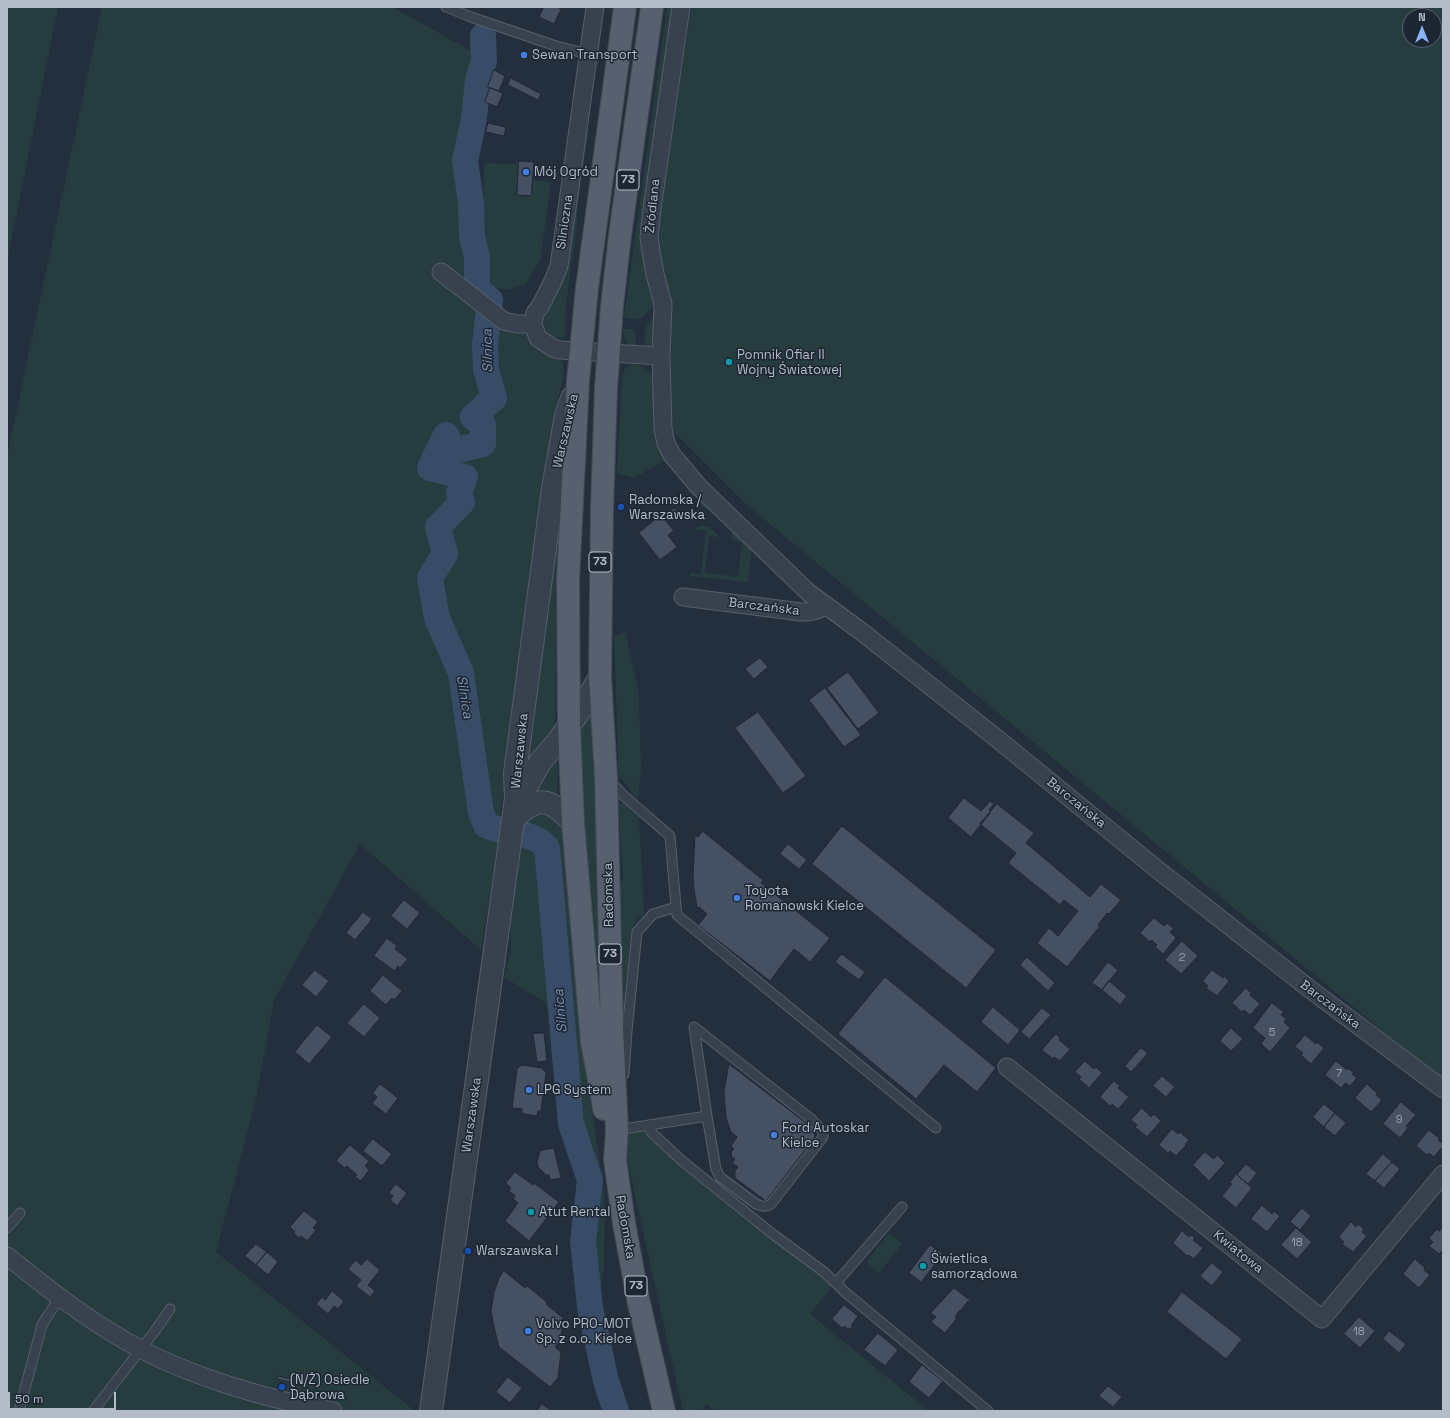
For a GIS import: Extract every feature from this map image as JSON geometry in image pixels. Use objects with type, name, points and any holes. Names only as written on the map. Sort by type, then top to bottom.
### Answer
[{"type":"main road","name":"73","points":[[578,381],[591,256],[626,7]]},
{"type":"main road","name":"73","points":[[609,353],[612,306],[620,235],[652,7]]},
{"type":"main road","name":"Warszawska","points":[[600,677],[600,558],[606,388],[609,353]]},
{"type":"main road","name":"Warszawska","points":[[573,823],[569,726],[568,576],[578,381]]},
{"type":"main road","name":"Radomska","points":[[600,677],[606,777],[612,1031],[617,1126],[615,1160]]},
{"type":"main road","name":"Radomska","points":[[573,823],[592,1042],[602,1096],[606,1132],[615,1160],[624,1223],[638,1299],[664,1411]]},
{"type":"street","name":"Silniczna","points":[[533,324],[535,313],[541,305],[559,266],[595,7]]},
{"type":"street","name":"Źródlana","points":[[681,7],[650,224],[651,251],[663,304],[661,356],[663,429],[666,443],[672,455],[699,487],[809,592],[826,605]]},
{"type":"street","points":[[441,272],[504,321],[517,324],[533,324],[538,338],[553,348],[580,352],[661,356]]},
{"type":"street","name":"Warszawska","points":[[431,1411],[516,798],[515,773],[553,488],[566,416],[578,381]]},
{"type":"street","name":"Barczańska","points":[[683,597],[801,612],[812,612],[826,605],[972,719],[1164,875],[1302,984],[1443,1090]]},
{"type":"street","name":"Warszawska","points":[[516,798],[527,785],[540,762],[560,740],[585,703],[600,677]]},
{"type":"street","name":"Warszawska","points":[[513,820],[524,809],[532,804],[543,802],[551,803],[562,810],[573,823]]},
{"type":"street","name":"Kwiatowa","points":[[1007,1067],[1322,1318],[1443,1174]]},
{"type":"street","points":[[7,1256],[59,1298],[92,1321],[140,1349],[184,1369],[246,1390],[293,1403],[332,1411]]},
{"type":"lane","points":[[446,7],[556,46],[588,54]]},
{"type":"lane","points":[[606,777],[624,796],[670,836],[677,915],[936,1128]]},
{"type":"lane","points":[[676,907],[653,914],[637,932],[622,1097],[617,1126],[650,1125],[707,1116]]},
{"type":"lane","points":[[694,1027],[810,1118],[824,1131],[823,1137],[771,1204],[766,1207],[756,1204],[720,1177],[716,1169],[707,1116],[694,1027]]},
{"type":"lane","points":[[650,1125],[651,1132],[681,1160],[774,1235],[824,1272],[988,1411]]},
{"type":"lane","points":[[836,1283],[902,1207]]},
{"type":"lane","points":[[7,1228],[20,1213]]},
{"type":"lane","points":[[19,1411],[42,1325],[59,1298]]},
{"type":"lane","points":[[93,1411],[155,1331],[170,1309]]},
{"type":"green space","points":[[7,7],[58,7],[7,262]]},
{"type":"green space","points":[[102,7],[393,7],[487,60],[478,118],[476,166],[487,292],[482,303],[525,326],[557,356],[563,364],[564,372],[558,400],[509,761],[501,809],[498,845],[481,950],[360,844],[274,1000],[256,1099],[216,1252],[415,1411],[242,1411],[240,1409],[238,1411],[7,1411],[7,456]]},
{"type":"green space","points":[[667,7],[674,7],[649,191],[654,306],[640,319],[624,318]]},
{"type":"green space","points":[[691,7],[1443,7],[1443,1081],[748,506],[671,429],[671,305],[655,234],[662,203]]},
{"type":"green space","points":[[585,128],[589,130],[577,207],[577,222],[566,305],[565,337],[559,338],[550,336],[545,329],[544,313]]},
{"type":"green space","points":[[484,163],[519,164],[517,195],[531,196],[532,180],[551,182],[540,261],[525,285],[507,290],[491,287],[483,210]]},
{"type":"green space","points":[[657,314],[654,341],[651,345],[645,347],[647,325]]},
{"type":"green space","points":[[622,329],[632,329],[636,335],[635,347],[629,344],[626,340]]},
{"type":"green space","points":[[632,364],[639,365],[644,368],[653,377],[667,459],[634,478],[617,473],[622,378],[625,368]]},
{"type":"green space","points":[[699,497],[752,547],[748,582],[690,576],[690,573],[701,574],[706,531],[695,529],[701,525],[710,527],[720,537],[709,536],[705,573],[738,577],[742,542],[731,540],[732,532],[709,510],[705,509],[697,499]]},
{"type":"green space","points":[[557,544],[555,735],[524,769],[554,547]]},
{"type":"green space","points":[[625,632],[639,695],[641,767],[638,800],[619,776],[614,637]]},
{"type":"green space","points":[[591,708],[599,879],[601,1019],[584,832],[580,729]]},
{"type":"green space","points":[[557,753],[558,798],[530,797]]},
{"type":"green space","points":[[623,802],[639,816],[644,913],[636,921],[632,930],[622,1026],[619,897],[623,876],[619,804]]},
{"type":"green space","points":[[550,812],[561,824],[563,833],[578,1014],[603,1183],[605,1209],[604,1266],[599,1296],[592,1303],[586,1288],[582,1257],[579,1217],[582,1189],[576,1155],[565,1122],[557,1062],[552,1007],[504,977],[511,951],[510,911],[524,820],[529,815]]},
{"type":"green space","points":[[642,1127],[835,1283],[810,1314],[929,1411],[715,1411],[706,1404],[702,1411],[683,1411],[626,1155],[629,1136]]},
{"type":"green space","points":[[889,1233],[902,1244],[879,1273],[866,1262]]},
{"type":"building","points":[[544,7],[557,7],[561,9],[554,24],[539,17]]},
{"type":"building","points":[[494,70],[505,76],[499,91],[488,87]]},
{"type":"building","points":[[511,78],[541,94],[538,100],[508,85]]},
{"type":"building","points":[[490,88],[503,93],[497,107],[485,102]]},
{"type":"building","points":[[488,123],[506,127],[504,136],[486,132]]},
{"type":"building","name":"Mój Ogród","points":[[519,161],[534,162],[531,196],[517,195]]},
{"type":"building","points":[[581,166],[584,167],[583,177],[580,176]]},
{"type":"building","points":[[675,508],[679,513],[674,517],[669,512]]},
{"type":"building","points":[[661,515],[674,531],[668,535],[677,547],[660,560],[639,533]]},
{"type":"building","points":[[760,658],[768,667],[754,679],[745,669]]},
{"type":"building","points":[[848,672],[879,713],[858,729],[827,688]]},
{"type":"building","points":[[825,688],[861,735],[844,747],[809,700]]},
{"type":"building","points":[[758,712],[806,776],[783,793],[735,728]]},
{"type":"building","points":[[964,798],[981,811],[990,801],[994,804],[989,810],[991,812],[971,837],[948,818]]},
{"type":"building","points":[[997,804],[1034,833],[1026,843],[1090,897],[1101,884],[1121,900],[1109,914],[1107,913],[1098,925],[1100,926],[1067,967],[1037,943],[1049,928],[1058,936],[1078,911],[1064,900],[1060,905],[1008,863],[1016,853],[980,824]]},
{"type":"building","name":"Toyota Romanowski Kielce","points":[[690,821],[763,880],[761,883],[830,938],[810,962],[794,949],[770,981],[698,925],[707,914],[699,907],[697,908],[693,876],[695,835],[698,837],[702,832],[689,822]]},
{"type":"building","points":[[842,826],[996,950],[966,988],[812,864]]},
{"type":"building","points":[[788,844],[807,860],[799,869],[780,854]]},
{"type":"building","points":[[404,900],[420,913],[407,929],[391,916]]},
{"type":"building","points":[[363,912],[372,919],[355,940],[346,933]]},
{"type":"building","points":[[1154,918],[1164,926],[1167,923],[1174,929],[1170,932],[1176,938],[1163,954],[1155,947],[1157,945],[1152,940],[1150,942],[1140,933]]},
{"type":"building","points":[[387,938],[397,946],[395,949],[408,959],[400,968],[398,966],[395,971],[374,956]]},
{"type":"building","points":[[1182,941],[1198,956],[1181,974],[1165,960]]},
{"type":"building","points":[[842,954],[865,972],[859,980],[835,962]]},
{"type":"building","points":[[1027,957],[1055,983],[1048,991],[1020,965]]},
{"type":"building","points":[[1108,962],[1118,970],[1102,990],[1092,983]]},
{"type":"building","points":[[315,970],[329,981],[316,997],[302,985]]},
{"type":"building","points":[[1212,970],[1223,978],[1224,976],[1229,981],[1217,996],[1206,988],[1208,986],[1203,981]]},
{"type":"building","points":[[383,975],[402,991],[394,1000],[392,998],[386,1005],[370,991]]},
{"type":"building","points":[[885,977],[996,1068],[977,1092],[944,1065],[916,1099],[838,1034]]},
{"type":"building","points":[[1109,981],[1127,996],[1120,1005],[1102,990]]},
{"type":"building","points":[[1246,988],[1252,994],[1250,995],[1260,1004],[1250,1015],[1244,1010],[1242,1012],[1232,1003]]},
{"type":"building","points":[[1272,1003],[1284,1012],[1281,1015],[1286,1019],[1284,1022],[1290,1028],[1270,1052],[1261,1044],[1265,1038],[1253,1028]]},
{"type":"building","points":[[364,1004],[380,1018],[364,1037],[347,1023]]},
{"type":"building","points":[[993,1007],[1020,1030],[1008,1045],[981,1022]]},
{"type":"building","points":[[1042,1008],[1051,1015],[1029,1039],[1021,1032]]},
{"type":"building","points":[[317,1025],[332,1037],[309,1064],[295,1052]]},
{"type":"building","points":[[1231,1028],[1243,1039],[1231,1051],[1220,1041]]},
{"type":"building","points":[[544,1033],[547,1061],[537,1062],[533,1034]]},
{"type":"building","points":[[1056,1034],[1060,1038],[1059,1040],[1070,1049],[1060,1061],[1054,1057],[1053,1059],[1042,1050]]},
{"type":"building","points":[[1305,1035],[1316,1044],[1317,1042],[1324,1048],[1311,1064],[1301,1055],[1303,1053],[1295,1047]]},
{"type":"building","points":[[1141,1048],[1148,1053],[1131,1072],[1125,1066]]},
{"type":"building","points":[[1085,1061],[1094,1069],[1096,1067],[1102,1073],[1089,1088],[1079,1079],[1081,1077],[1075,1072]]},
{"type":"building","points":[[1336,1061],[1347,1070],[1348,1068],[1357,1078],[1350,1086],[1345,1083],[1341,1088],[1325,1075]]},
{"type":"building","name":"Ford Autoskar Kielce","points":[[729,1064],[814,1129],[815,1137],[766,1201],[735,1178],[735,1171],[738,1167],[732,1163],[735,1159],[732,1157],[731,1152],[734,1149],[731,1146],[737,1137],[731,1132],[728,1124],[724,1093]]},
{"type":"building","name":"LPG System","points":[[522,1065],[542,1068],[546,1073],[541,1111],[538,1111],[537,1116],[524,1114],[522,1109],[512,1108],[517,1069]]},
{"type":"building","points":[[1162,1076],[1175,1087],[1166,1097],[1153,1086]]},
{"type":"building","points":[[1114,1081],[1120,1086],[1118,1088],[1129,1097],[1118,1109],[1112,1104],[1110,1106],[1100,1097]]},
{"type":"building","points":[[380,1084],[398,1098],[386,1114],[372,1103],[377,1097],[373,1093]]},
{"type":"building","points":[[1367,1084],[1382,1100],[1371,1112],[1355,1098]]},
{"type":"building","points":[[1401,1102],[1416,1115],[1406,1126],[1408,1128],[1400,1138],[1383,1124]]},
{"type":"building","points":[[1324,1104],[1335,1113],[1324,1127],[1313,1117]]},
{"type":"building","points":[[1142,1108],[1151,1117],[1154,1114],[1161,1121],[1147,1137],[1135,1127],[1137,1125],[1131,1120]]},
{"type":"building","points":[[1335,1113],[1346,1123],[1335,1136],[1324,1127]]},
{"type":"building","points":[[1172,1129],[1178,1134],[1180,1132],[1189,1140],[1176,1156],[1170,1151],[1168,1153],[1159,1145]]},
{"type":"building","points":[[1429,1130],[1439,1138],[1438,1140],[1443,1144],[1434,1157],[1429,1153],[1427,1155],[1416,1146]]},
{"type":"building","points":[[373,1139],[392,1154],[382,1166],[363,1151]]},
{"type":"building","points":[[350,1145],[369,1161],[365,1166],[369,1170],[361,1181],[355,1177],[357,1175],[347,1166],[345,1168],[336,1161]]},
{"type":"building","points":[[554,1148],[561,1178],[550,1180],[549,1175],[546,1175],[538,1167],[537,1162],[540,1151]]},
{"type":"building","points":[[1205,1152],[1214,1159],[1217,1155],[1225,1163],[1209,1181],[1193,1165]]},
{"type":"building","points":[[1383,1154],[1392,1162],[1375,1181],[1366,1174]]},
{"type":"building","points":[[1392,1162],[1400,1169],[1384,1188],[1375,1181]]},
{"type":"building","points":[[1246,1164],[1257,1173],[1248,1184],[1237,1175]]},
{"type":"building","name":"Atut Rental","points":[[515,1172],[533,1185],[534,1183],[559,1202],[529,1241],[505,1221],[518,1203],[513,1199],[515,1196],[509,1191],[511,1188],[506,1183]]},
{"type":"building","points":[[1236,1174],[1252,1188],[1236,1208],[1222,1196],[1232,1184],[1230,1183]]},
{"type":"building","points":[[396,1184],[407,1193],[397,1206],[390,1200],[393,1196],[389,1193]]},
{"type":"building","points":[[1262,1205],[1272,1214],[1274,1211],[1280,1216],[1267,1232],[1251,1219]]},
{"type":"building","points":[[1302,1208],[1311,1216],[1300,1230],[1290,1222]]},
{"type":"building","points":[[304,1211],[318,1222],[313,1228],[316,1230],[307,1241],[301,1236],[299,1238],[290,1227]]},
{"type":"building","points":[[1351,1222],[1356,1227],[1358,1224],[1364,1229],[1362,1232],[1367,1236],[1353,1252],[1342,1244],[1344,1242],[1339,1237]]},
{"type":"building","points":[[1443,1226],[1443,1251],[1439,1254],[1429,1246],[1433,1242],[1429,1238],[1437,1229],[1439,1231]]},
{"type":"building","points":[[1296,1228],[1312,1242],[1297,1259],[1281,1245]]},
{"type":"building","points":[[1182,1231],[1189,1237],[1191,1235],[1195,1238],[1193,1240],[1203,1248],[1194,1259],[1188,1255],[1187,1256],[1173,1243]]},
{"type":"building","points":[[256,1244],[267,1252],[256,1265],[245,1256]]},
{"type":"building","name":"Świetlica samorządowa","points":[[930,1245],[943,1254],[921,1282],[909,1273]]},
{"type":"building","points":[[267,1252],[278,1262],[268,1275],[256,1265]]},
{"type":"building","points":[[367,1259],[380,1270],[368,1285],[375,1291],[370,1297],[356,1286],[361,1280],[348,1269],[356,1260],[361,1265]]},
{"type":"building","points":[[1415,1259],[1430,1275],[1419,1288],[1403,1274]]},
{"type":"building","points":[[1212,1263],[1223,1272],[1212,1286],[1200,1276]]},
{"type":"building","name":"Volvo PRO-MOT Sp. z o.o. Kielce","points":[[504,1271],[525,1288],[527,1286],[547,1302],[546,1304],[563,1318],[561,1340],[555,1347],[561,1352],[558,1378],[550,1387],[499,1347],[491,1312],[494,1292],[499,1278]]},
{"type":"building","points":[[954,1288],[971,1301],[968,1301],[961,1310],[962,1312],[960,1310],[955,1317],[957,1318],[945,1333],[931,1322],[936,1317],[931,1313]]},
{"type":"building","points":[[332,1291],[344,1301],[338,1309],[334,1306],[328,1314],[316,1304],[322,1297],[325,1300]]},
{"type":"building","points":[[1182,1292],[1242,1339],[1226,1359],[1167,1312]]},
{"type":"building","points":[[844,1305],[858,1316],[850,1329],[844,1326],[842,1328],[832,1319]]},
{"type":"building","points":[[1359,1317],[1375,1331],[1360,1348],[1344,1334]]},
{"type":"building","points":[[1389,1331],[1406,1344],[1399,1353],[1383,1339]]},
{"type":"building","points":[[878,1333],[898,1350],[885,1366],[864,1350]]},
{"type":"building","points":[[922,1365],[943,1381],[929,1398],[909,1382]]},
{"type":"building","points":[[278,1376],[291,1379],[290,1382],[277,1379]]},
{"type":"building","points":[[508,1377],[522,1388],[510,1403],[496,1392]]},
{"type":"building","points":[[1108,1386],[1122,1397],[1113,1407],[1099,1396]]},
{"type":"building","points":[[542,1404],[551,1411],[537,1411]]},
{"type":"waterway","name":"Silnica","points":[[483,36],[484,61],[478,80],[474,118],[465,161],[471,203],[472,236],[477,257],[477,288],[490,300],[485,344],[486,370],[494,398],[473,417],[483,425],[483,444],[453,451],[446,435],[430,468],[465,477],[459,493],[462,502],[438,527],[445,554],[430,578],[437,618],[461,673],[481,813],[486,825],[534,838],[547,848],[571,1124],[590,1180],[583,1241],[590,1307],[606,1381],[616,1411]]},
{"type":"place","name":"Sewan Transport","points":[[524,55]]},
{"type":"place","name":"Mój Ogród","points":[[526,172]]},
{"type":"place","name":"Pomnik Ofiar II Wojny Światowej","points":[[729,362]]},
{"type":"place","name":"Radomska / Warszawska","points":[[621,507]]},
{"type":"place","name":"Toyota Romanowski Kielce","points":[[737,898]]},
{"type":"place","name":"LPG System","points":[[529,1090]]},
{"type":"place","name":"Ford Autoskar Kielce","points":[[774,1135]]},
{"type":"place","name":"Atut Rental","points":[[531,1212]]},
{"type":"place","name":"Warszawska I","points":[[468,1251]]},
{"type":"place","name":"Świetlica samorządowa","points":[[923,1266]]},
{"type":"place","name":"Volvo PRO-MOT Sp. z o.o. Kielce","points":[[528,1331]]},
{"type":"place","name":"(N/Ż) Osiedle Dąbrowa","points":[[282,1387]]}]
